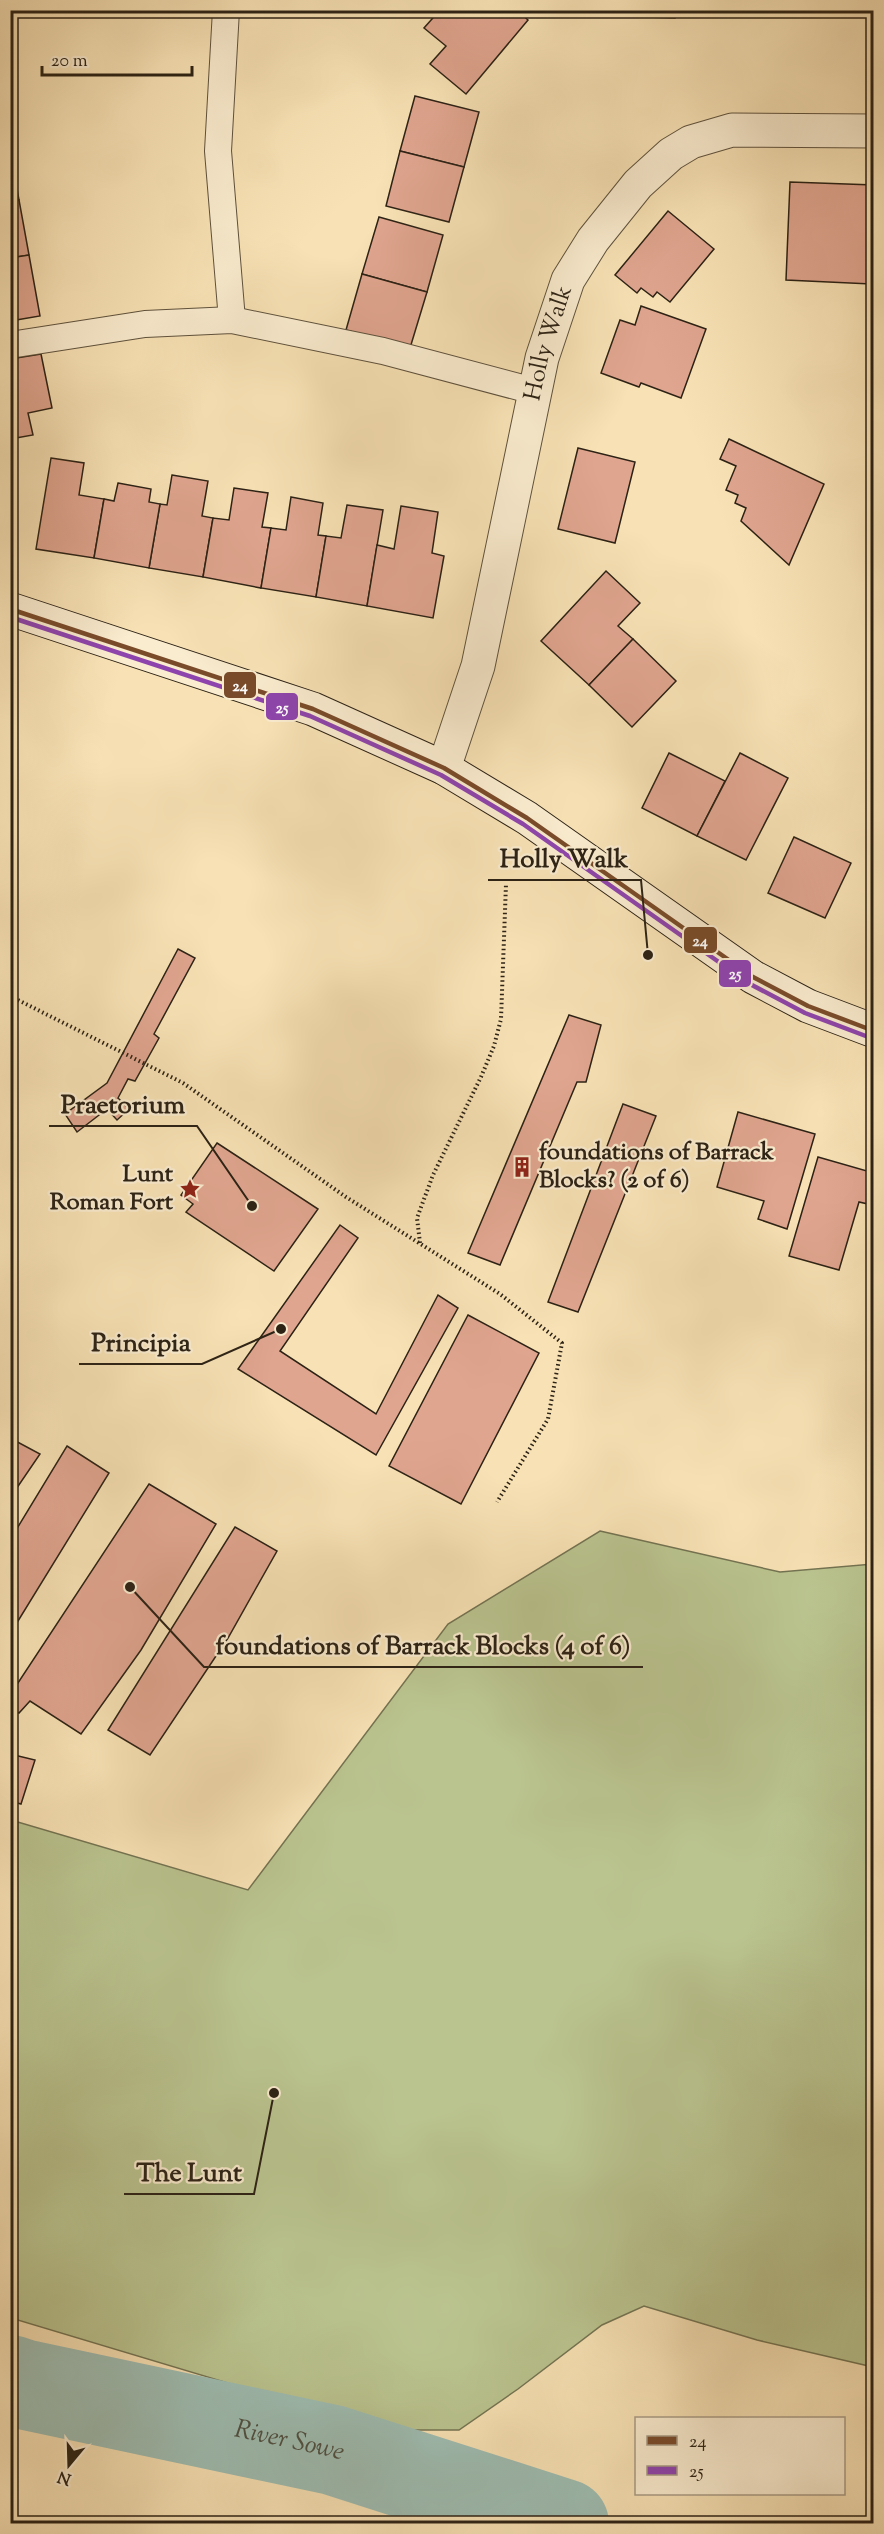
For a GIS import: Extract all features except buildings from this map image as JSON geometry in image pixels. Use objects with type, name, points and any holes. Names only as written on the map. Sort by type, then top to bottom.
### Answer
[{"type":"street","name":"Holly Walk","points":[[444,768],[478,666],[534,391],[561,297],[579,260],[621,201],[671,154],[691,142],[732,130],[873,131]]},
{"type":"street","points":[[13,612],[313,709],[444,768],[527,818],[753,977],[808,1006],[873,1031]]},
{"type":"lane","points":[[226,10],[218,151],[231,320]]},
{"type":"lane","points":[[10,345],[145,324],[231,320],[383,351],[534,391]]},
{"type":"path","points":[[420,1244],[417,1218],[433,1174],[481,1077],[494,1046],[501,1018],[506,884]]},
{"type":"path","points":[[10,996],[183,1083],[346,1197],[500,1294],[562,1343],[548,1419],[497,1502]]},
{"type":"green space","points":[[600,1531],[780,1572],[873,1564],[873,2367],[757,2340],[644,2306],[602,2325],[518,2389],[459,2430],[384,2430],[11,2318],[11,1820],[248,1890],[448,1624]]},
{"type":"waterway","name":"River Sowe","points":[[10,2380],[333,2450],[564,2524]]},
{"type":"transit line","name":"24","points":[[10,609],[313,709],[444,768],[527,818],[753,977],[808,1006],[874,1031]]},
{"type":"transit line","name":"25","points":[[10,617],[310,716],[441,775],[523,824],[750,984],[805,1013],[871,1038]]},
{"type":"place","name":"Holly Walk","points":[[648,955]]},
{"type":"place","name":"foundations of Barrack Blocks? (2 of 6)","points":[[522,1167]]},
{"type":"place","name":"Lunt Roman Fort","points":[[190,1189]]},
{"type":"place","name":"Praetorium","points":[[252,1206]]},
{"type":"place","name":"Principia","points":[[281,1329]]},
{"type":"place","name":"foundations of Barrack Blocks (4 of 6)","points":[[130,1587]]},
{"type":"place","name":"The Lunt","points":[[274,2093]]}]
